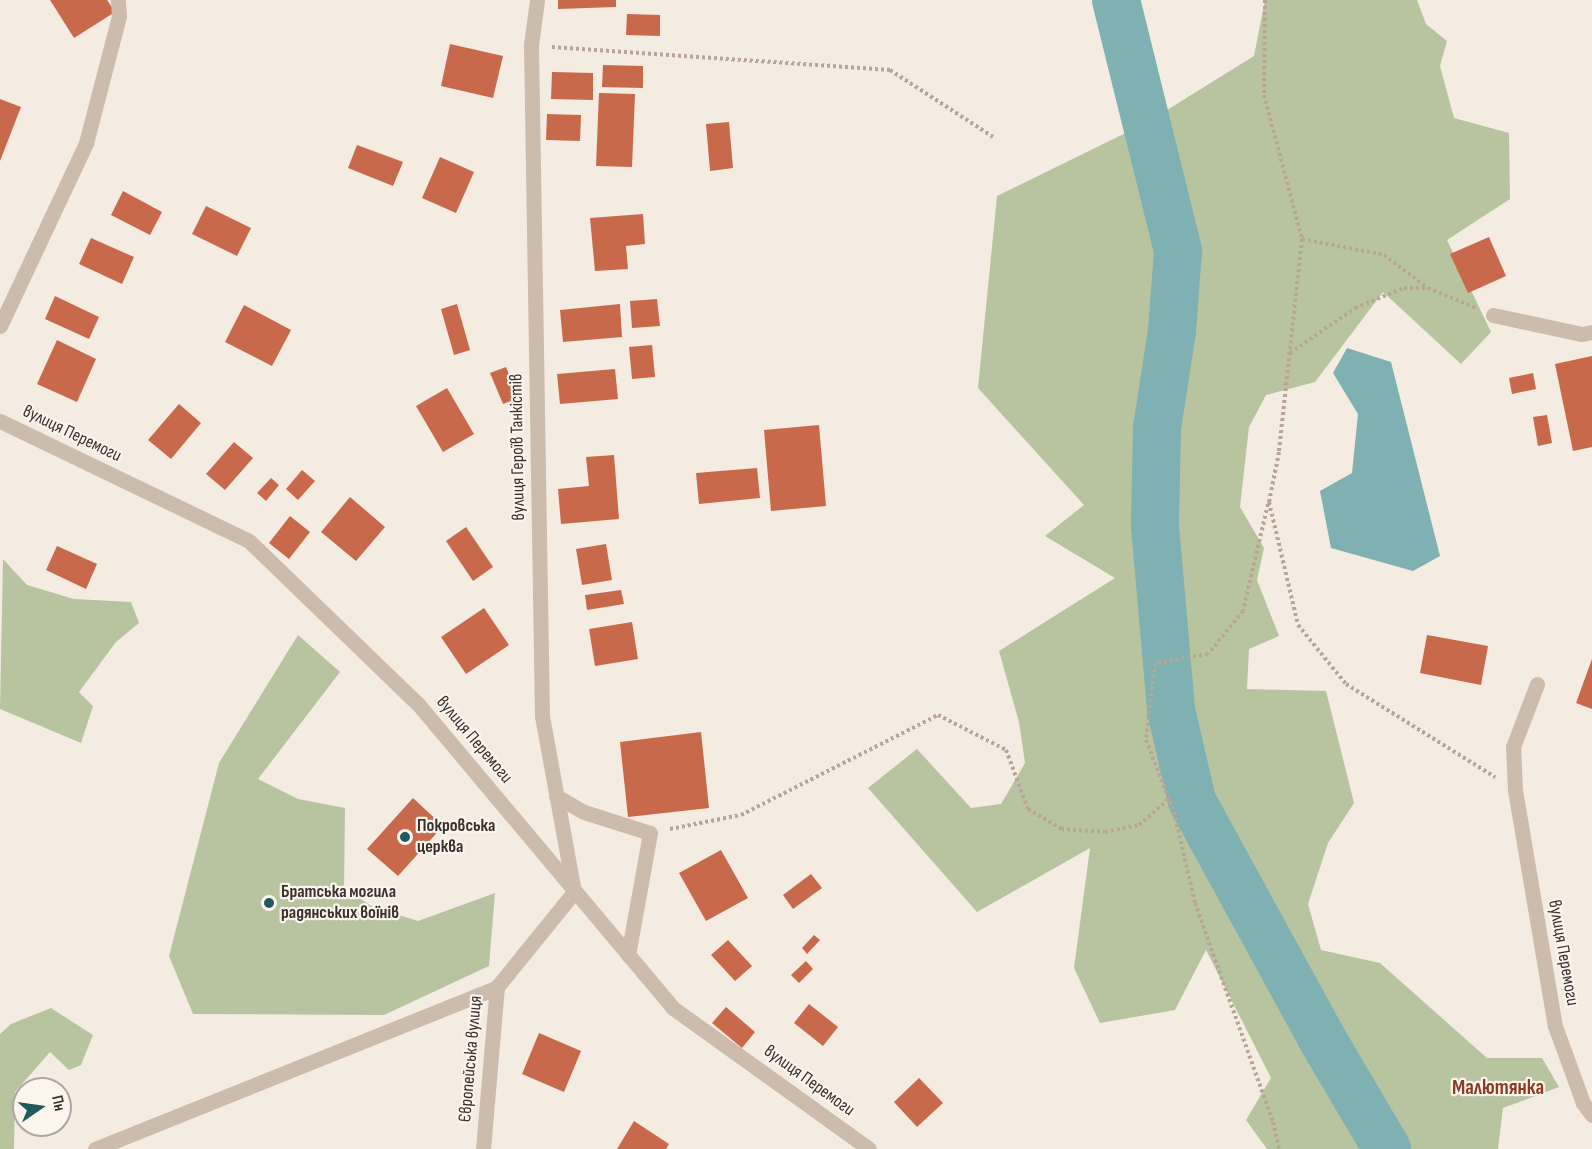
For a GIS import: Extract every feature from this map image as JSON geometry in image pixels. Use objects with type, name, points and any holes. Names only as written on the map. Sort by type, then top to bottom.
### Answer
[{"type":"street","points":[[0,326],[86,143],[119,16],[118,0]]},
{"type":"street","name":"вулиця Героїв Танкістів","points":[[537,0],[531,45],[542,716],[574,892]]},
{"type":"street","points":[[1493,315],[1582,334],[1592,332]]},
{"type":"street","name":"вулиця Перемоги","points":[[0,421],[249,541],[418,704],[673,1008],[870,1149]]},
{"type":"street","name":"вулиця Перемоги","points":[[1537,684],[1513,747],[1515,790],[1555,1026],[1583,1103],[1592,1115]]},
{"type":"street","points":[[556,796],[584,812],[650,833],[628,955]]},
{"type":"street","name":"Європейська вулиця","points":[[483,1149],[497,987],[574,892]]},
{"type":"street","points":[[94,1149],[497,987]]},
{"type":"path","points":[[1265,0],[1264,95],[1302,239],[1290,353],[1269,502],[1243,611],[1208,654],[1178,662],[1155,663],[1146,740],[1169,799],[1195,903],[1273,1122],[1279,1149]]},
{"type":"path","points":[[531,45],[890,70],[993,137]]},
{"type":"path","points":[[1302,239],[1384,255],[1428,288],[1493,315]]},
{"type":"path","points":[[1290,353],[1355,309],[1404,288],[1428,288]]},
{"type":"path","points":[[1269,502],[1298,625],[1346,684],[1515,790]]},
{"type":"path","points":[[650,833],[741,815],[938,715],[1006,750],[1028,809],[1061,829],[1105,832],[1139,825],[1169,799]]},
{"type":"green space","points":[[1265,0],[1417,0],[1426,24],[1447,41],[1440,66],[1454,118],[1509,133],[1510,199],[1447,240],[1491,332],[1461,364],[1383,292],[1315,382],[1266,395],[1249,427],[1240,507],[1264,548],[1257,580],[1279,636],[1249,649],[1247,689],[1326,691],[1354,803],[1328,843],[1308,904],[1321,950],[1380,963],[1487,1058],[1542,1058],[1559,1087],[1503,1108],[1498,1149],[1267,1149],[1246,1120],[1271,1078],[1206,950],[1175,1010],[1100,1023],[1074,968],[1090,848],[977,912],[868,788],[917,749],[971,808],[1001,804],[1025,763],[1019,722],[999,651],[1115,578],[1045,536],[1084,505],[978,388],[997,196],[1146,123],[1254,56]]},
{"type":"green space","points":[[3,559],[27,585],[74,599],[131,602],[139,623],[116,642],[79,692],[93,706],[81,743],[0,709]]},
{"type":"green space","points":[[298,635],[340,672],[258,779],[298,799],[345,808],[344,888],[373,907],[418,921],[495,893],[489,966],[384,1015],[193,1014],[169,956],[219,763]]},
{"type":"green space","points":[[51,1008],[93,1035],[81,1065],[69,1070],[50,1052],[28,1077],[12,1077],[14,1149],[0,1149],[0,1034],[11,1024]]},
{"type":"water","points":[[1347,348],[1391,362],[1440,556],[1413,571],[1331,548],[1320,491],[1352,473],[1358,414],[1333,373]]},
{"type":"building","points":[[50,0],[107,0],[115,12],[74,38]]},
{"type":"building","points":[[558,0],[616,0],[616,7],[558,9]]},
{"type":"building","points":[[627,14],[660,15],[660,36],[626,35]]},
{"type":"building","points":[[450,44],[503,56],[493,98],[441,86]]},
{"type":"building","points":[[603,65],[643,66],[643,88],[602,87]]},
{"type":"building","points":[[552,72],[593,73],[593,100],[551,99]]},
{"type":"building","points":[[599,93],[635,94],[632,167],[596,166]]},
{"type":"building","points":[[0,99],[21,107],[0,161]]},
{"type":"building","points":[[547,114],[581,115],[580,141],[546,140]]},
{"type":"building","points":[[729,122],[733,168],[710,171],[706,124]]},
{"type":"building","points":[[357,145],[403,162],[393,186],[348,168]]},
{"type":"building","points":[[440,157],[474,172],[456,213],[422,198]]},
{"type":"building","points":[[123,191],[162,212],[150,235],[111,215]]},
{"type":"building","points":[[206,206],[251,228],[237,256],[192,234]]},
{"type":"building","points":[[643,214],[645,244],[626,246],[628,269],[595,271],[590,218]]},
{"type":"building","points":[[1489,237],[1506,276],[1468,293],[1450,254]]},
{"type":"building","points":[[91,238],[134,257],[122,284],[79,264]]},
{"type":"building","points":[[55,296],[99,317],[89,339],[45,319]]},
{"type":"building","points":[[657,299],[660,326],[632,328],[630,301]]},
{"type":"building","points":[[457,304],[470,350],[454,355],[441,309]]},
{"type":"building","points":[[620,304],[622,337],[563,342],[560,310]]},
{"type":"building","points":[[244,305],[291,330],[272,366],[225,342]]},
{"type":"building","points":[[57,340],[96,359],[77,402],[37,384]]},
{"type":"building","points":[[652,345],[655,377],[632,379],[629,347]]},
{"type":"building","points":[[1592,356],[1592,447],[1573,451],[1555,364]]},
{"type":"building","points":[[506,367],[518,398],[503,404],[490,373]]},
{"type":"building","points":[[615,369],[618,399],[560,404],[557,374]]},
{"type":"building","points":[[1533,373],[1536,389],[1512,394],[1509,378]]},
{"type":"building","points":[[447,388],[474,434],[443,452],[416,406]]},
{"type":"building","points":[[179,404],[201,423],[171,459],[148,440]]},
{"type":"building","points":[[1547,415],[1552,443],[1538,446],[1533,417]]},
{"type":"building","points":[[819,425],[826,506],[771,511],[764,430]]},
{"type":"building","points":[[234,442],[253,458],[225,490],[206,474]]},
{"type":"building","points":[[614,455],[619,519],[561,524],[558,489],[589,486],[586,457]]},
{"type":"building","points":[[757,468],[760,498],[699,504],[696,473]]},
{"type":"building","points":[[302,470],[315,481],[298,500],[286,489]]},
{"type":"building","points":[[271,478],[279,485],[266,501],[257,493]]},
{"type":"building","points":[[350,497],[385,527],[356,561],[321,532]]},
{"type":"building","points":[[290,516],[310,532],[289,559],[269,543]]},
{"type":"building","points":[[466,527],[493,567],[473,581],[446,541]]},
{"type":"building","points":[[606,544],[612,580],[582,585],[576,549]]},
{"type":"building","points":[[57,546],[97,564],[86,589],[46,570]]},
{"type":"building","points":[[621,590],[624,604],[587,610],[585,595]]},
{"type":"building","points":[[484,608],[509,645],[466,674],[441,637]]},
{"type":"building","points":[[632,622],[638,659],[595,666],[589,629]]},
{"type":"building","points":[[1427,635],[1488,646],[1481,685],[1420,673]]},
{"type":"building","points":[[1592,659],[1592,709],[1576,703]]},
{"type":"building","points":[[701,732],[709,808],[628,817],[620,742]]},
{"type":"building","name":"Покровська церква","points":[[413,798],[443,826],[398,876],[367,849]]},
{"type":"building","points":[[721,850],[748,898],[706,921],[679,873]]},
{"type":"building","points":[[811,874],[822,888],[793,909],[783,895]]},
{"type":"building","points":[[814,935],[820,940],[807,954],[802,948]]},
{"type":"building","points":[[728,940],[752,966],[735,981],[711,955]]},
{"type":"building","points":[[806,961],[813,969],[799,983],[791,975]]},
{"type":"building","points":[[809,1004],[838,1027],[823,1046],[794,1023]]},
{"type":"building","points":[[726,1007],[755,1032],[742,1048],[712,1023]]},
{"type":"building","points":[[539,1033],[581,1051],[564,1092],[522,1074]]},
{"type":"building","points":[[919,1078],[943,1103],[917,1127],[894,1102]]},
{"type":"building","points":[[634,1121],[669,1144],[666,1149],[617,1149]]},
{"type":"waterway","points":[[1116,0],[1178,251],[1172,331],[1157,428],[1155,526],[1171,710],[1192,801],[1321,1037],[1387,1149]]},
{"type":"place","name":"Покровська церква","points":[[405,837]]},
{"type":"place","name":"Братська могила радянських воїнів","points":[[269,903]]},
{"type":"district","name":"Малютянка","points":[[1498,1088]]}]
